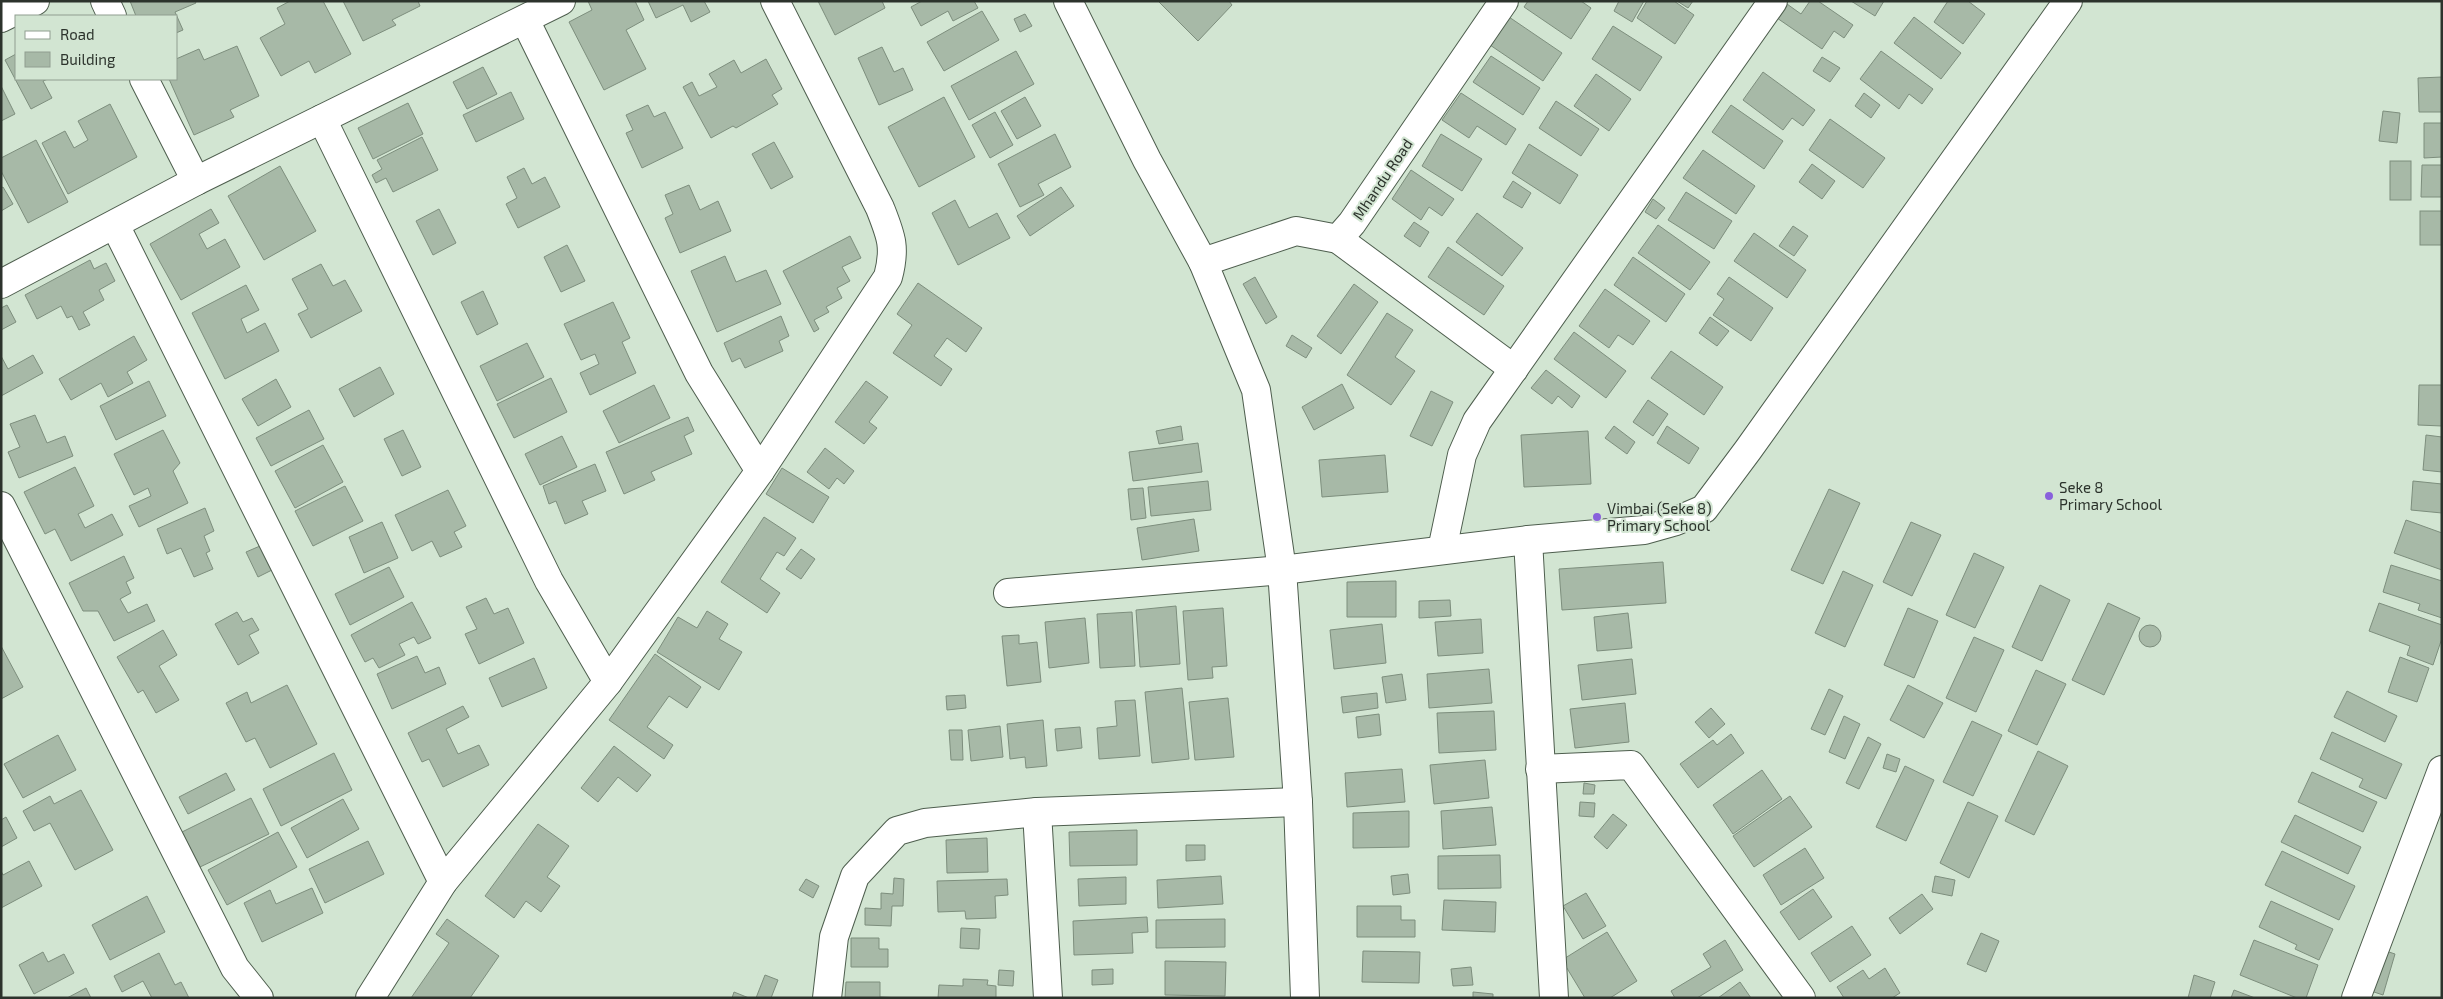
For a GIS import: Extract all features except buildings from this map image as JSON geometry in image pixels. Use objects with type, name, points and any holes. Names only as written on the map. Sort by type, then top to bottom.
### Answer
[{"type":"street","points":[[1,18],[35,1]]},
{"type":"street","points":[[104,1],[111,15]]},
{"type":"street","points":[[1,284],[196,181],[562,1]]},
{"type":"street","points":[[370,998],[443,882],[608,682],[760,470],[888,277],[894,255],[890,233],[880,208],[775,1]]},
{"type":"street","points":[[1068,1],[1147,160],[1203,262],[1256,390],[1282,570],[1298,802],[1306,998]]},
{"type":"street","name":"Mhandu Road","points":[[1338,239],[1352,223],[1504,1]]},
{"type":"street","points":[[1442,550],[1462,455],[1477,422],[1773,1]]},
{"type":"street","points":[[1008,593],[1282,570],[1528,540],[1644,530],[1676,521],[1704,509],[2068,1]]},
{"type":"street","points":[[525,20],[699,373],[760,470]]},
{"type":"street","points":[[145,80],[196,181]]},
{"type":"street","points":[[322,118],[550,581],[608,682]]},
{"type":"street","points":[[115,225],[443,882]]},
{"type":"street","points":[[1203,262],[1296,231],[1338,239],[1514,369]]},
{"type":"street","points":[[1,506],[235,968],[259,998]]},
{"type":"street","points":[[1528,540],[1554,998]]},
{"type":"street","points":[[1540,769],[1632,765],[1801,998]]},
{"type":"street","points":[[2356,998],[2442,770]]},
{"type":"street","points":[[827,998],[834,937],[855,876],[897,831],[925,822],[1037,812],[1298,802]]},
{"type":"street","points":[[1037,812],[1048,998]]},
{"type":"place","name":"Seke 8 Primary School","points":[[2049,496]]},
{"type":"place","name":"Vimbai (Seke 8) Primary School","points":[[1597,517]]}]
